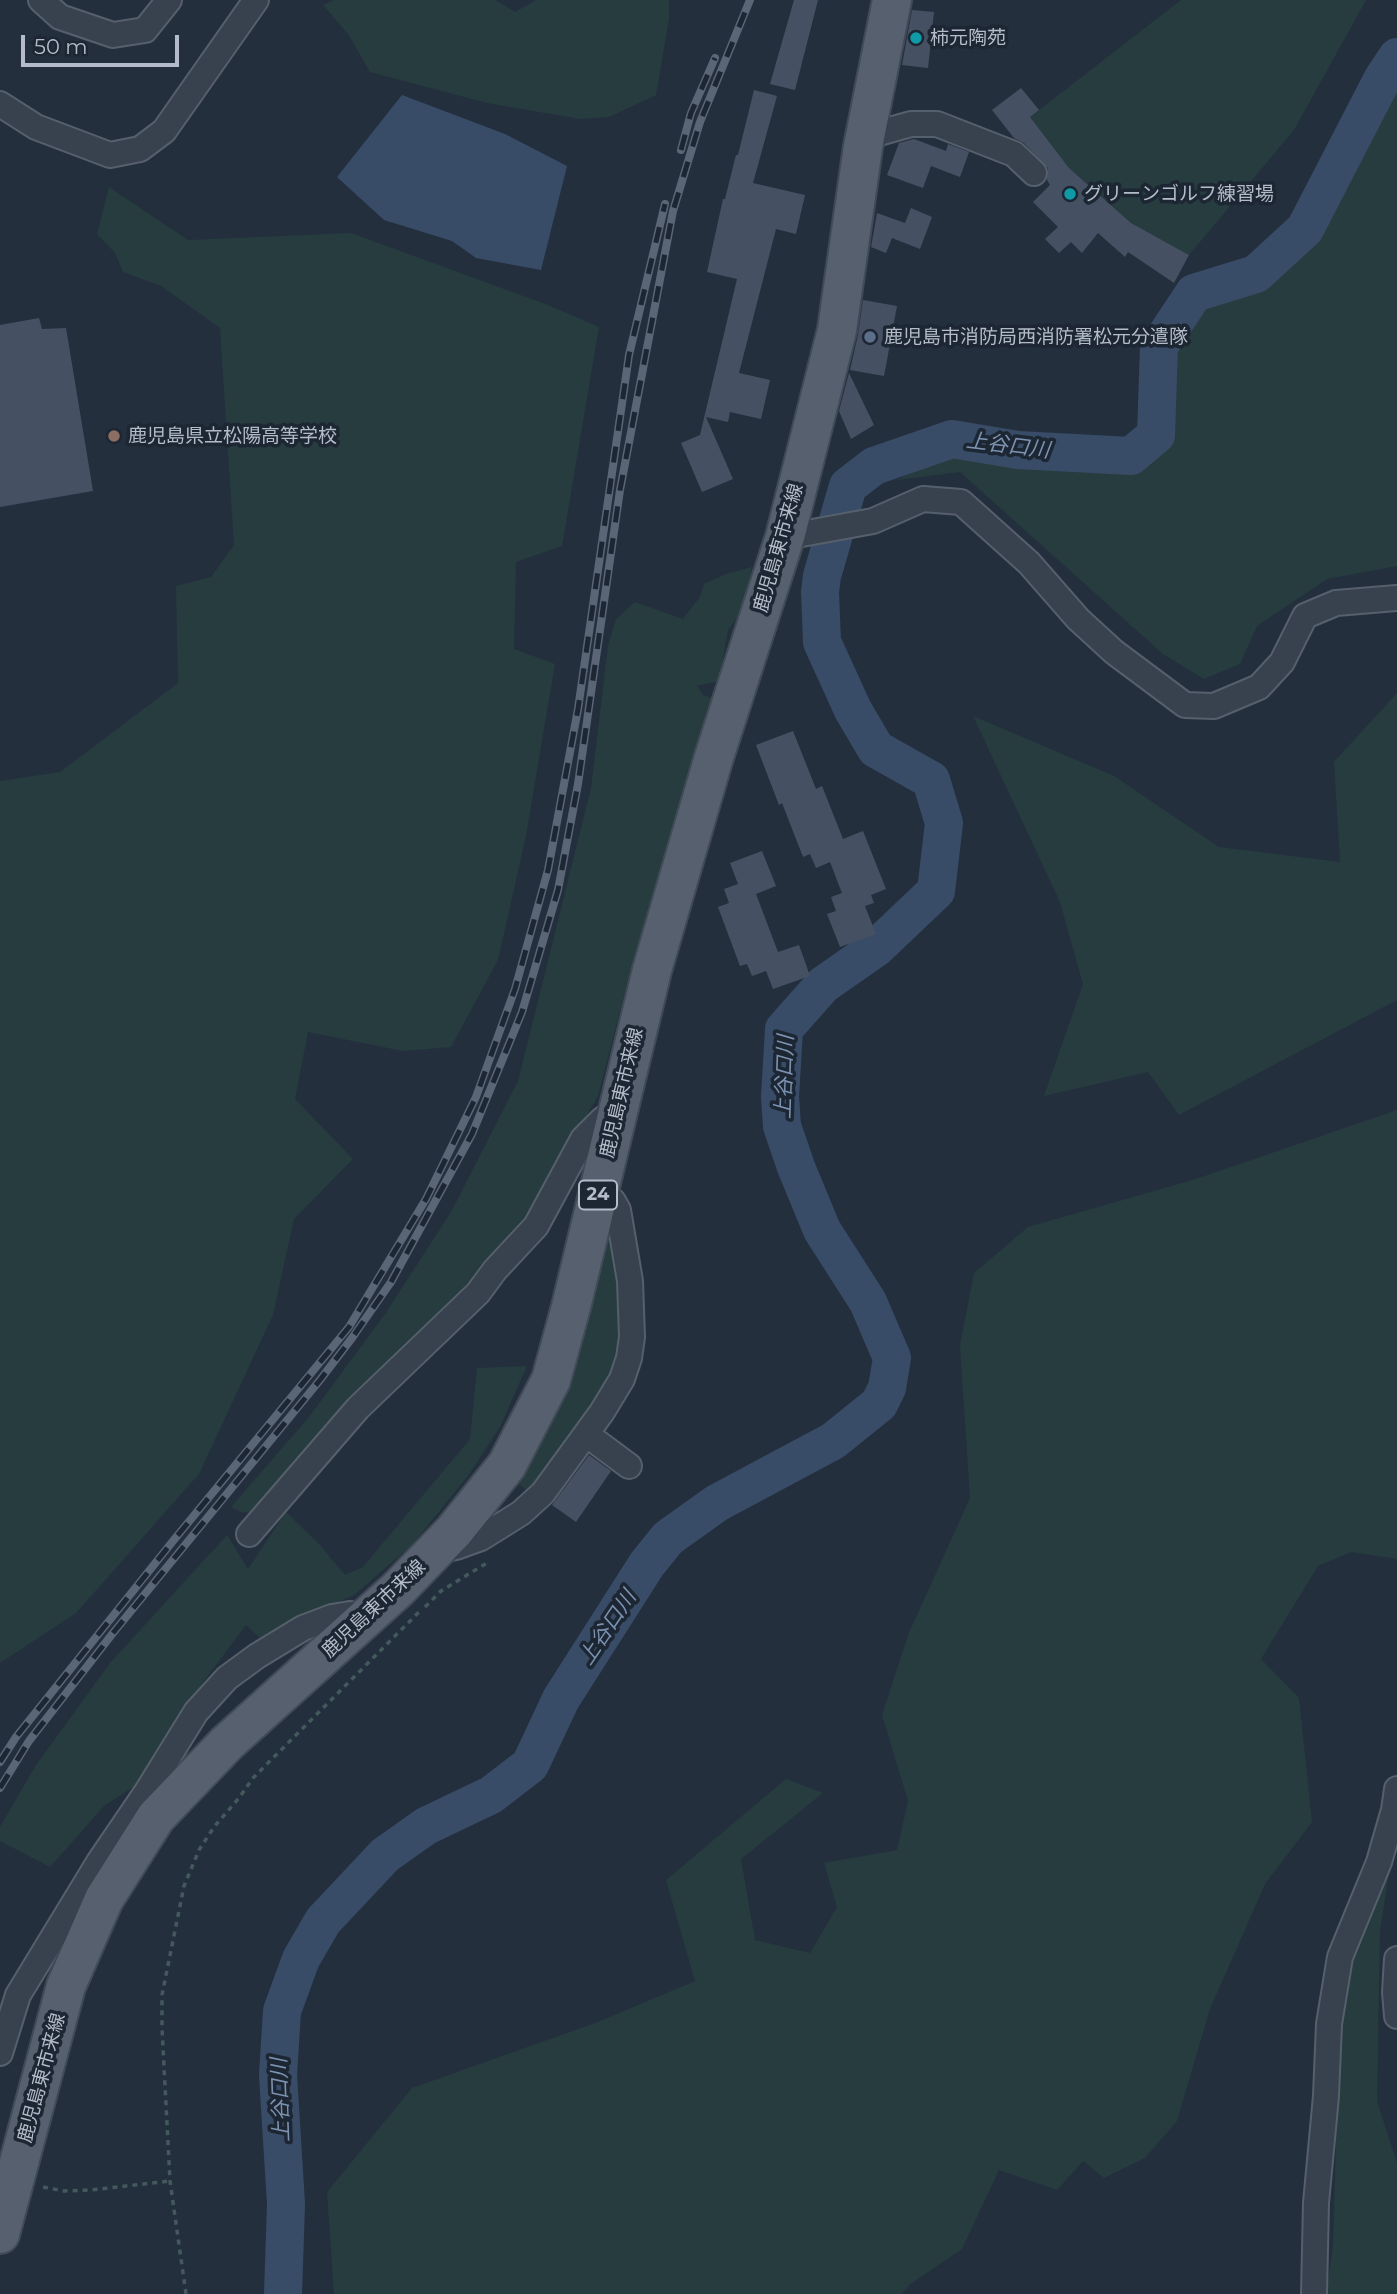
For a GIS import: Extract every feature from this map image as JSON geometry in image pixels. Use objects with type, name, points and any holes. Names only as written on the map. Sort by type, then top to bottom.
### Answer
[{"type":"main road","name":"鹿児島東市来線","points":[[5,2208],[66,1986],[104,1899],[156,1817],[227,1742],[398,1589],[454,1531],[507,1465],[551,1380],[660,943],[714,757],[785,537],[836,330],[866,132],[891,0]]},
{"type":"street","points":[[41,0],[60,18],[113,35],[145,30],[169,0]]},
{"type":"street","points":[[0,104],[36,127],[110,155],[140,149],[164,131],[256,0]]},
{"type":"street","points":[[866,132],[879,133],[911,124],[937,124],[1014,154],[1034,173]]},
{"type":"street","points":[[785,537],[873,521],[923,499],[961,502],[1029,563],[1078,619],[1114,652],[1185,705],[1214,706],[1259,687],[1282,662],[1306,616],[1336,603],[1397,598]]},
{"type":"street","points":[[249,1534],[358,1408],[478,1293],[495,1270],[536,1226],[583,1139],[603,1119],[617,1115]]},
{"type":"street","points":[[436,1550],[456,1547],[481,1538],[521,1513],[543,1493],[622,1379],[632,1337],[630,1281],[618,1210],[613,1202],[599,1194]]},
{"type":"street","points":[[586,1434],[629,1466]]},
{"type":"street","points":[[0,2053],[18,1995],[99,1862],[197,1712],[237,1671],[303,1628],[332,1617],[350,1614],[367,1617]]},
{"type":"street","points":[[1314,2294],[1316,2203],[1326,2096],[1329,2024],[1340,1957],[1379,1861],[1394,1810],[1397,1789]]},
{"type":"street","points":[[1397,1959],[1397,2016]]},
{"type":"path","points":[[186,2294],[170,2181],[162,1995],[184,1886],[199,1850],[214,1826],[275,1754],[441,1591],[494,1558]]},
{"type":"path","points":[[5,2208],[24,2184],[64,2190],[91,2190],[170,2181]]},
{"type":"green space","points":[[334,0],[495,0],[515,12],[536,0],[669,0],[669,19],[656,95],[609,117],[580,119],[487,103],[370,72],[348,34],[323,5]]},
{"type":"green space","points":[[1181,0],[1366,0],[1294,130],[1189,255],[1131,223],[1069,168],[1030,117]]},
{"type":"green space","points":[[1397,80],[1397,566],[1327,579],[1257,626],[1240,664],[1204,679],[1163,654],[960,472],[897,480],[951,452],[1136,469],[1165,443],[1168,352],[1197,308],[1263,283],[1319,235]]},
{"type":"green space","points":[[109,187],[188,240],[351,233],[548,305],[599,327],[562,546],[516,562],[514,649],[555,664],[526,836],[498,960],[451,1047],[403,1051],[308,1032],[295,1099],[353,1159],[294,1219],[273,1315],[199,1474],[76,1613],[0,1663],[0,781],[60,772],[178,683],[176,586],[211,577],[234,545],[220,328],[161,286],[123,272],[115,253],[97,234]]},
{"type":"green space","points":[[752,567],[743,610],[728,630],[719,681],[697,686],[703,695],[716,700],[632,965],[598,1096],[530,1214],[503,1248],[425,1328],[255,1513],[241,1512],[231,1507],[309,1417],[385,1314],[451,1212],[518,1081],[591,788],[608,646],[616,619],[635,602],[683,619],[700,597],[704,584]]},
{"type":"green space","points":[[1397,693],[1397,1000],[1179,1115],[1148,1072],[1044,1096],[1083,984],[1060,902],[973,716],[1114,776],[1219,847],[1340,862],[1334,762]]},
{"type":"green space","points":[[1397,1110],[1397,1559],[1351,1552],[1318,1566],[1261,1659],[1299,1698],[1312,1822],[1265,1884],[1210,2009],[1177,2121],[1145,2158],[1104,2178],[1083,2161],[1057,2190],[999,2170],[962,2249],[909,2285],[902,2294],[334,2294],[327,2192],[412,2088],[598,2022],[695,1981],[666,1880],[786,1779],[823,1793],[741,1859],[755,1940],[810,1953],[837,1907],[824,1863],[897,1850],[908,1801],[882,1715],[908,1635],[970,1498],[960,1345],[974,1273],[1028,1227],[1196,1179]]},
{"type":"green space","points":[[609,1216],[622,1295],[621,1343],[615,1371],[604,1392],[528,1492],[519,1484],[556,1414],[577,1356]]},
{"type":"green space","points":[[527,1366],[500,1427],[468,1476],[412,1545],[354,1595],[260,1638],[246,1625],[184,1708],[138,1784],[104,1806],[50,1867],[0,1841],[0,1827],[36,1765],[110,1663],[227,1535],[248,1569],[286,1512],[319,1544],[345,1575],[363,1567],[470,1439],[477,1368]]},
{"type":"green space","points":[[1389,1873],[1380,1931],[1377,2101],[1397,2163],[1397,2294],[1326,2294],[1333,2245],[1340,2002],[1355,1948],[1379,1881]]},
{"type":"water","points":[[402,95],[505,134],[567,166],[541,270],[476,258],[452,241],[384,220],[337,177]]},
{"type":"building","points":[[794,0],[818,0],[795,90],[770,84]]},
{"type":"building","name":"柿元陶苑","points":[[912,10],[934,12],[928,68],[902,65]]},
{"type":"building","name":"グリーンゴルフ練習場","points":[[1021,88],[1039,110],[1030,117],[1069,168],[1131,223],[1189,255],[1174,283],[1128,252],[1125,257],[1098,233],[1082,253],[1071,242],[1059,253],[1045,239],[1058,227],[1033,202],[1050,185],[1047,180],[1048,168],[1024,143],[1014,138],[992,110]]},
{"type":"building","points":[[754,90],[777,96],[753,183],[805,195],[796,234],[776,229],[739,373],[770,380],[761,419],[730,412],[728,422],[706,417],[733,479],[702,492],[681,443],[700,435],[737,279],[707,272],[723,199],[738,155]]},
{"type":"building","points":[[914,139],[946,151],[948,144],[969,152],[960,177],[931,166],[923,188],[887,175],[899,143]]},
{"type":"building","points":[[911,208],[932,217],[920,249],[892,238],[886,253],[871,247],[877,213],[905,223]]},
{"type":"building","name":"鹿児島市消防局西消防署松元分遣隊","points":[[863,300],[897,306],[884,376],[850,370]]},
{"type":"building","points":[[39,318],[42,329],[66,328],[93,491],[0,507],[0,325]]},
{"type":"building","points":[[849,373],[874,425],[851,439],[839,411]]},
{"type":"building","points":[[793,731],[816,789],[822,786],[843,839],[863,831],[886,889],[871,895],[874,903],[865,906],[876,934],[840,947],[827,914],[836,911],[831,897],[842,893],[830,862],[816,868],[810,854],[803,857],[756,745]]},
{"type":"building","points":[[762,851],[776,886],[756,894],[778,952],[799,945],[810,976],[773,989],[766,971],[752,976],[747,964],[740,966],[718,907],[729,903],[724,889],[738,884],[730,863]]},
{"type":"building","points":[[589,1455],[611,1471],[576,1522],[552,1505]]},
{"type":"waterway","name":"上谷口川","points":[[283,2294],[286,2204],[278,2075],[282,2011],[301,1959],[323,1921],[385,1855],[426,1826],[491,1795],[530,1765],[561,1699],[647,1564],[668,1538],[717,1503],[833,1441],[879,1404],[887,1388],[892,1358],[868,1302],[822,1230],[782,1126],[780,1097],[784,1029],[823,985],[876,948],[936,891],[944,823],[931,780],[876,749],[853,710],[822,642],[822,576],[848,486],[874,466],[952,439],[1018,450],[1131,456],[1156,435],[1159,346],[1194,293],[1256,274],[1305,229],[1383,78],[1397,57]]},
{"type":"railway","points":[[0,1788],[29,1741],[113,1633],[352,1338],[391,1282],[472,1134],[522,1012],[558,890],[578,784],[620,490],[673,211],[700,122],[750,0]]},
{"type":"railway","points":[[681,150],[691,113],[715,58]]},
{"type":"railway","points":[[0,1762],[16,1737],[173,1541],[349,1327],[426,1199],[476,1097],[515,989],[548,870],[578,709],[629,355],[665,204]]},
{"type":"place","name":"柿元陶苑","points":[[916,38]]},
{"type":"place","name":"グリーンゴルフ練習場","points":[[1070,194]]},
{"type":"place","name":"鹿児島市消防局西消防署松元分遣隊","points":[[870,337]]},
{"type":"place","name":"鹿児島県立松陽高等学校","points":[[114,436]]}]
